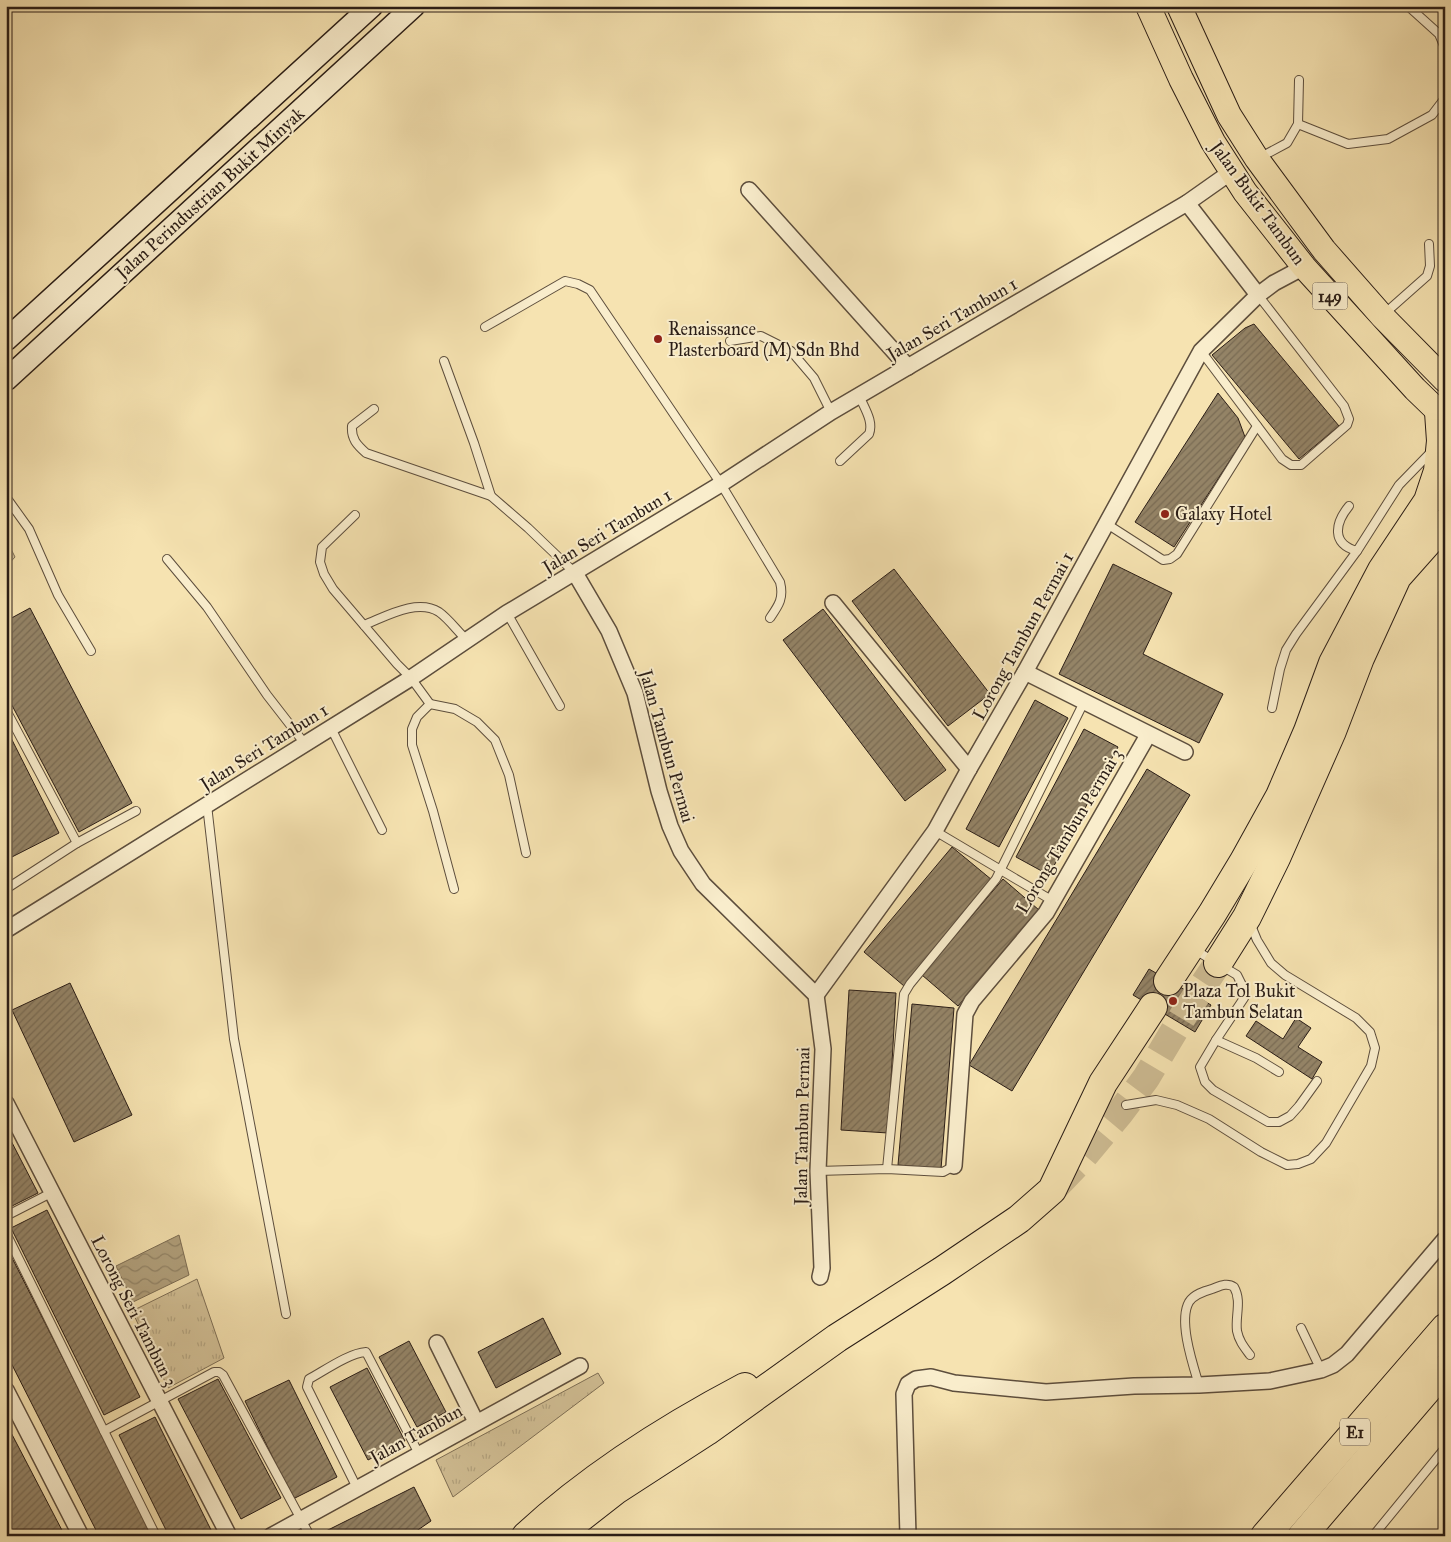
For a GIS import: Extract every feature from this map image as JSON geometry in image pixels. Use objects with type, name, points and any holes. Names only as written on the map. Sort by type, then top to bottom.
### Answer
[{"type":"highway","points":[[1168,981],[1191,948],[1244,861],[1280,796],[1308,731],[1332,663],[1382,570],[1428,501],[1438,471],[1442,424]]},
{"type":"highway","points":[[1218,964],[1247,916],[1276,858],[1332,731],[1360,658],[1397,577],[1445,522]]},
{"type":"highway","points":[[557,1536],[616,1490],[707,1431],[837,1338],[1019,1220],[1052,1190],[1104,1083],[1153,1007]]},
{"type":"highway","name":"E1","points":[[1264,1536],[1445,1328]]},
{"type":"highway","points":[[526,1536],[557,1507],[626,1458],[698,1411],[837,1338]]},
{"type":"highway","name":"E1","points":[[1306,1532],[1445,1369]]},
{"type":"main road","name":"Jalan Perindustrian Bukit Minyak","points":[[6,340],[372,6]]},
{"type":"main road","name":"Jalan Perindustrian Bukit Minyak","points":[[6,380],[414,6]]},
{"type":"main road","name":"Jalan Bukit Tambun","points":[[1148,6],[1184,87],[1212,142],[1231,172],[1304,268],[1415,389],[1442,424]]},
{"type":"main road","name":"Jalan Bukit Tambun","points":[[1180,6],[1229,115],[1257,159],[1324,250],[1382,316],[1444,378]]},
{"type":"street","name":"Jalan Seri Tambun 1","points":[[6,930],[411,678],[507,614],[721,484],[831,412],[1187,203],[1231,172]]},
{"type":"street","points":[[749,190],[908,366]]},
{"type":"street","points":[[1187,203],[1258,295]]},
{"type":"street","name":"Lorong Tambun Permai 1","points":[[816,995],[935,832],[1201,351],[1258,295],[1274,283],[1304,268]]},
{"type":"street","name":"Jalan Tambun Permai","points":[[575,573],[609,631],[635,692],[659,791],[670,826],[681,851],[703,884],[816,995],[823,1049],[818,1171],[822,1268],[820,1276]]},
{"type":"street","points":[[833,603],[969,769]]},
{"type":"street","points":[[1025,672],[1185,752]]},
{"type":"street","name":"Lorong Tambun Permai 3","points":[[954,1166],[966,1014],[972,1001],[1046,913],[1148,735]]},
{"type":"street","name":"Lorong Seri Tambun 3","points":[[6,1103],[229,1536]]},
{"type":"street","points":[[908,1536],[904,1394],[908,1384],[916,1379],[931,1377],[954,1382],[1046,1392],[1134,1386],[1270,1381],[1321,1370],[1333,1365],[1347,1354],[1445,1239]]},
{"type":"street","points":[[437,1343],[476,1422]]},
{"type":"street","name":"Jalan Tambun","points":[[271,1536],[580,1366]]},
{"type":"street","points":[[6,1390],[81,1536]]},
{"type":"lane","points":[[1408,6],[1439,34],[1445,48]]},
{"type":"lane","points":[[1257,159],[1287,143],[1298,124],[1300,80]]},
{"type":"lane","points":[[1298,124],[1348,144],[1388,139],[1432,115],[1445,98]]},
{"type":"lane","points":[[1382,316],[1427,276],[1430,266],[1429,244]]},
{"type":"lane","points":[[485,327],[565,281],[578,284],[590,290],[721,484],[780,582],[783,593],[781,602],[770,618]]},
{"type":"lane","points":[[1201,351],[1282,459],[1291,465],[1301,465],[1347,425],[1349,419],[1344,406],[1258,295]]},
{"type":"lane","points":[[730,341],[760,336],[791,351],[814,378],[831,412]]},
{"type":"lane","points":[[444,361],[491,496]]},
{"type":"lane","points":[[840,461],[869,434],[871,429],[869,418],[859,396]]},
{"type":"lane","points":[[374,409],[352,426],[351,434],[366,454],[491,496],[575,573]]},
{"type":"lane","points":[[1272,708],[1286,650],[1357,551],[1399,485],[1442,424]]},
{"type":"lane","points":[[1107,524],[1163,560],[1170,559],[1177,554],[1257,426]]},
{"type":"lane","points":[[6,497],[29,529],[58,595],[91,651]]},
{"type":"lane","points":[[1349,506],[1341,516],[1337,528],[1339,538],[1343,544],[1357,551]]},
{"type":"lane","points":[[355,516],[322,547],[320,562],[324,574],[333,589],[411,678],[430,704],[455,709],[477,722],[495,740],[509,775],[526,853]]},
{"type":"lane","points":[[167,559],[207,607],[267,695],[305,744]]},
{"type":"lane","points":[[364,625],[410,608],[426,608],[439,612],[467,640]]},
{"type":"lane","points":[[507,614],[560,706]]},
{"type":"lane","points":[[888,1169],[904,994],[910,984],[996,879],[1084,702]]},
{"type":"lane","points":[[430,704],[417,716],[412,730],[412,746],[454,888]]},
{"type":"lane","points":[[6,710],[77,843]]},
{"type":"lane","points":[[331,728],[382,830]]},
{"type":"lane","points":[[207,805],[234,1039],[286,1314]]},
{"type":"lane","points":[[6,889],[77,843],[136,811]]},
{"type":"lane","points":[[935,832],[1053,901]]},
{"type":"lane","points":[[1126,1105],[1156,1100],[1177,1106],[1208,1120],[1260,1152],[1287,1164],[1298,1164],[1311,1159],[1326,1143],[1371,1066],[1375,1048],[1370,1032],[1356,1018],[1285,975],[1271,963],[1257,940],[1247,916]]},
{"type":"lane","points":[[1191,948],[1237,975],[1242,985],[1244,998],[1200,1067],[1205,1082],[1213,1090],[1268,1122],[1279,1122],[1290,1116],[1317,1081]]},
{"type":"lane","points":[[1216,1040],[1256,1058],[1279,1072]]},
{"type":"lane","points":[[1445,1137],[1445,1144]]},
{"type":"lane","points":[[818,1171],[888,1169],[943,1172],[954,1166]]},
{"type":"lane","points":[[6,1216],[53,1192]]},
{"type":"lane","points":[[6,1233],[156,1536]]},
{"type":"lane","points":[[1199,1385],[1187,1338],[1186,1314],[1190,1301],[1200,1293],[1225,1284],[1234,1287],[1238,1293],[1237,1329],[1241,1344],[1250,1355]]},
{"type":"lane","points":[[1301,1328],[1321,1370]]},
{"type":"lane","points":[[357,1488],[307,1387],[309,1379],[358,1353],[366,1352],[419,1454]]},
{"type":"lane","points":[[104,1431],[159,1400],[214,1372],[218,1372],[223,1375],[310,1536]]},
{"type":"lane","points":[[1373,1536],[1445,1448]]},
{"type":"green space","points":[[6,539],[15,557],[6,567]]},
{"type":"green space","points":[[197,1279],[224,1358],[168,1388],[132,1311]]},
{"type":"green space","points":[[598,1373],[604,1383],[453,1497],[436,1460]]},
{"type":"water","points":[[179,1235],[189,1275],[133,1302],[116,1266]]},
{"type":"building","points":[[1254,324],[1339,426],[1299,459],[1212,355],[1245,328]]},
{"type":"building","points":[[1218,393],[1238,418],[1245,437],[1174,547],[1135,522]]},
{"type":"building","points":[[1113,564],[1172,593],[1143,654],[1223,694],[1199,743],[1059,674]]},
{"type":"building","points":[[894,569],[990,694],[948,726],[852,601]]},
{"type":"building","points":[[30,608],[132,803],[79,832],[6,694],[6,621]]},
{"type":"building","points":[[823,609],[946,770],[905,801],[783,640]]},
{"type":"building","points":[[1035,700],[1068,718],[999,847],[966,829]]},
{"type":"building","points":[[6,728],[59,833],[6,860]]},
{"type":"building","points":[[1084,729],[1118,747],[1049,875],[1016,857]]},
{"type":"building","points":[[1147,769],[1190,795],[1012,1091],[969,1065]]},
{"type":"building","points":[[952,847],[992,880],[904,986],[864,952]]},
{"type":"building","points":[[1003,879],[1039,910],[958,1006],[922,975]]},
{"type":"building","name":"Plaza Tol Bukit Tambun Selatan","points":[[1149,969],[1211,1005],[1195,1032],[1133,995]]},
{"type":"building","points":[[70,983],[132,1115],[74,1142],[12,1010]]},
{"type":"building","points":[[849,990],[896,993],[888,1133],[841,1130]]},
{"type":"building","points":[[912,1004],[954,1008],[941,1169],[898,1165]]},
{"type":"building","points":[[1296,1018],[1311,1028],[1298,1047],[1322,1062],[1312,1079],[1246,1036],[1256,1021],[1283,1039]]},
{"type":"building","points":[[6,1131],[38,1193],[6,1209]]},
{"type":"building","points":[[47,1210],[140,1397],[104,1415],[11,1228]]},
{"type":"building","points":[[6,1246],[153,1536],[99,1536],[6,1353]]},
{"type":"building","points":[[543,1318],[561,1354],[496,1388],[478,1352]]},
{"type":"building","points":[[409,1341],[446,1412],[417,1427],[379,1357]]},
{"type":"building","points":[[367,1368],[405,1441],[368,1460],[330,1387]]},
{"type":"building","points":[[218,1379],[281,1498],[241,1519],[178,1399]]},
{"type":"building","points":[[289,1380],[337,1477],[293,1499],[245,1401]]},
{"type":"building","points":[[155,1417],[213,1534],[210,1536],[169,1536],[119,1435]]},
{"type":"building","points":[[6,1423],[65,1536],[14,1536],[6,1522]]},
{"type":"building","points":[[414,1487],[431,1521],[409,1536],[328,1536],[326,1531]]},
{"type":"tunnel","points":[[1056,1186],[1079,1162],[1146,1078],[1186,1011],[1218,963]]},
{"type":"place","name":"Renaissance Plasterboard (M) Sdn Bhd","points":[[658,339]]},
{"type":"place","name":"Galaxy Hotel","points":[[1165,514]]},
{"type":"place","name":"Plaza Tol Bukit Tambun Selatan","points":[[1173,1001]]}]
